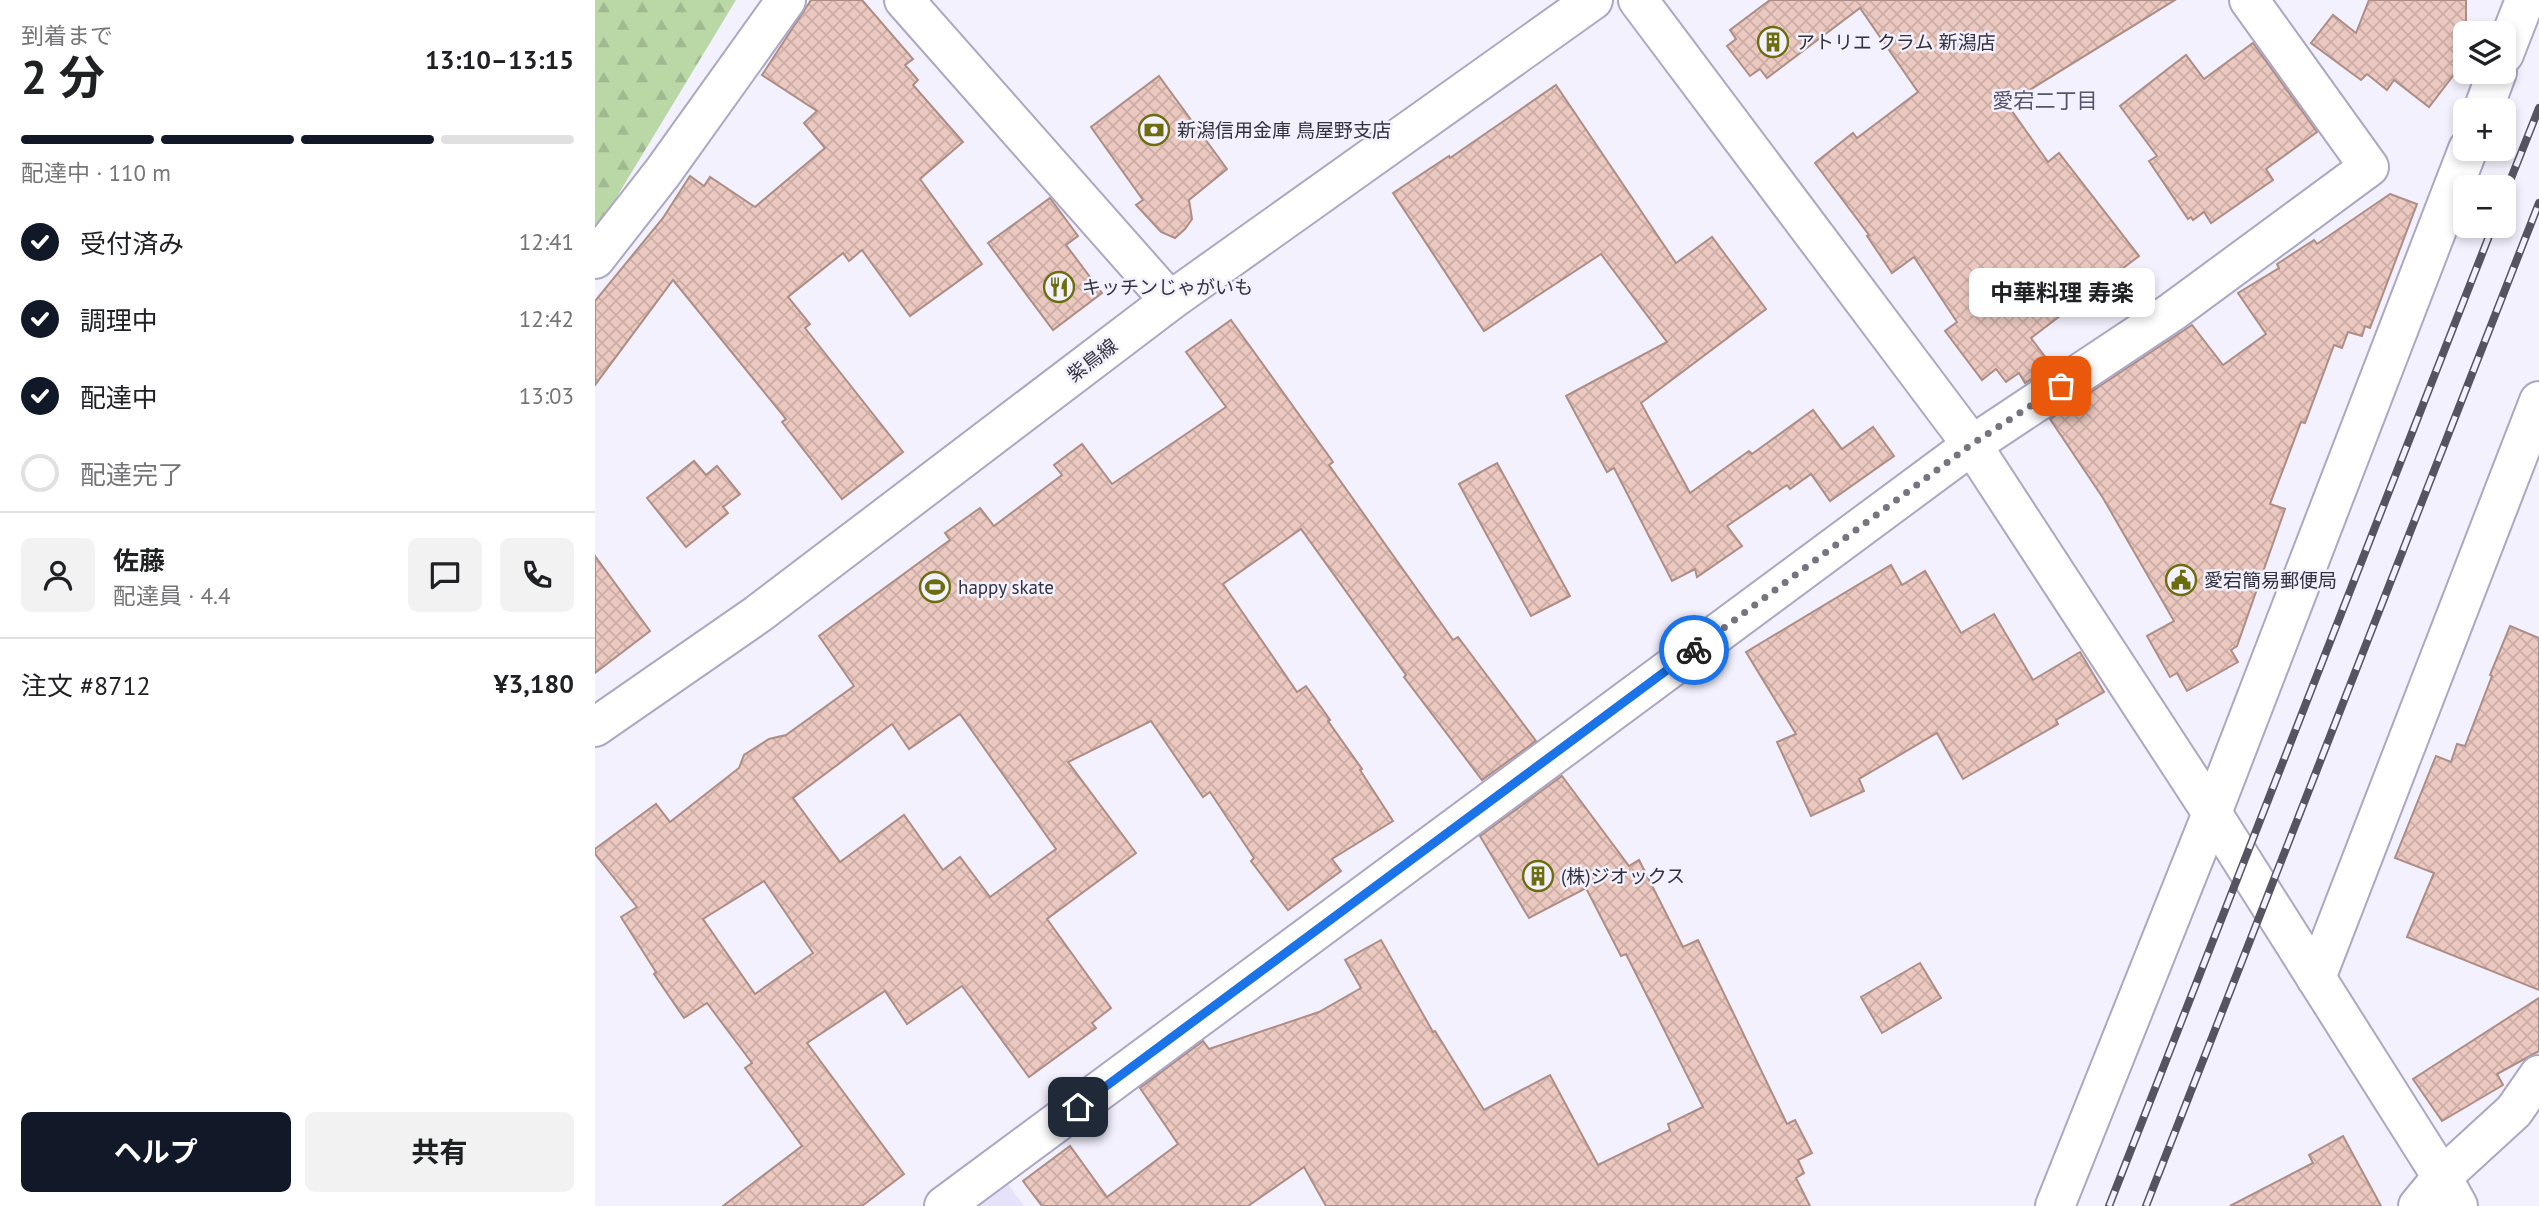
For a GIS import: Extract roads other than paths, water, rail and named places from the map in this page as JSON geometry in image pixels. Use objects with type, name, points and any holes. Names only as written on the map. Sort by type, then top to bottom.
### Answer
[{"type":"street","points":[[595,258],[663,172],[786,0]]},
{"type":"street","points":[[904,0],[1170,301]]},
{"type":"street","name":"紫鳥線","points":[[595,727],[758,614],[1170,301],[1593,0]]},
{"type":"street","points":[[1638,0],[1972,444],[2212,813],[2450,1191]]},
{"type":"street","points":[[944,1206],[1972,444],[2172,312],[2369,167],[2249,0]]},
{"type":"street","points":[[2516,23],[2525,0]]},
{"type":"street","points":[[2055,1206],[2212,813],[2463,161]]},
{"type":"street","points":[[2316,978],[2539,401]]},
{"type":"street","points":[[2418,1206],[2450,1191],[2539,1075]]},
{"type":"railway","points":[[2512,175],[2539,108]]},
{"type":"railway","points":[[2146,1206],[2539,203]]},
{"type":"railway","points":[[2109,1206],[2488,238]]},
{"type":"place","name":"アトリエ クラム 新潟店","points":[[1773,42]]},
{"type":"place","name":"新潟信用金庫 鳥屋野支店","points":[[1154,130]]},
{"type":"place","name":"キッチンじゃがいも","points":[[1059,287]]},
{"type":"place","name":"中華料理 寿楽","points":[[2061,386]]},
{"type":"place","name":"愛宕簡易郵便局","points":[[2181,580]]},
{"type":"place","name":"happy skate","points":[[935,587]]},
{"type":"place","name":"(株)ジオックス","points":[[1538,876]]},
{"type":"district","name":"愛宕二丁目","points":[[2045,101]]}]
